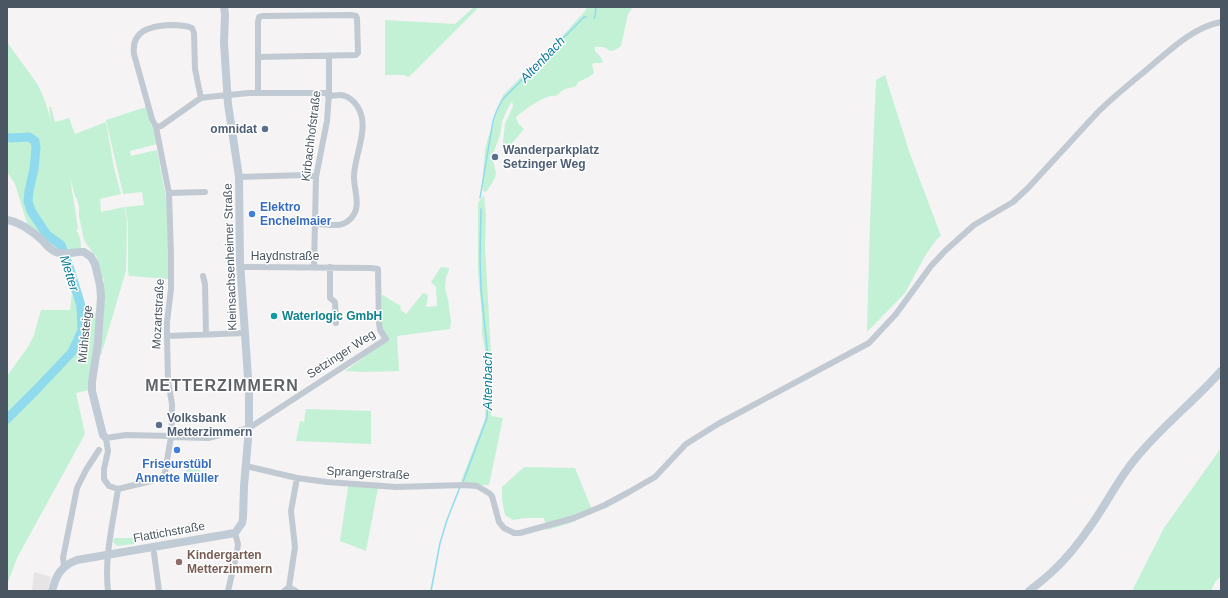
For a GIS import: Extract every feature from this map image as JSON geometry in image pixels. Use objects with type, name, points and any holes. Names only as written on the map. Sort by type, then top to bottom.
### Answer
[{"type":"main road","name":"Kleinsachsenheimer Straße","points":[[224,7],[228,104],[239,177],[240,267],[249,392],[249,428],[243,518],[242,523],[235,533]]},
{"type":"main road","name":"Mühlsteige","points":[[7,220],[15,221],[22,225],[41,239],[47,246],[58,253],[84,252],[91,257],[95,264],[98,273],[101,297],[98,342],[92,391],[103,435],[106,438]]},
{"type":"main road","points":[[1029,591],[1055,569],[1077,544],[1144,449],[1162,429],[1221,371]]},
{"type":"main road","name":"Flattichstraße","points":[[64,566],[77,560],[235,533]]},
{"type":"main road","points":[[52,591],[59,572],[64,566]]},
{"type":"street","points":[[258,57],[357,55],[358,21],[356,16],[261,16],[258,19],[258,57],[258,92]]},
{"type":"street","name":"Sprangerstraße","points":[[246,466],[297,478],[327,482],[396,487],[477,486],[492,496],[499,522],[504,528],[514,533],[520,533],[574,518],[605,505],[654,476],[686,444],[718,424],[869,343],[896,314],[931,266],[959,237],[974,225],[1013,202],[1028,188],[1108,102],[1158,60],[1192,34],[1208,25],[1221,22]]},
{"type":"street","name":"Mozartstraße","points":[[118,489],[164,478],[171,437],[172,404],[168,381],[167,336],[171,277],[169,193],[156,127],[152,119],[141,83],[134,54],[134,42],[144,30],[152,27],[176,25],[188,26],[192,28],[194,33],[195,69],[201,98]]},
{"type":"street","name":"Kirbachhofstraße","points":[[314,267],[316,176],[325,128],[329,56]]},
{"type":"street","points":[[156,127],[161,126],[201,98],[258,92],[341,95],[350,98],[358,107],[362,116],[362,134],[354,171],[357,204],[354,214],[348,222],[337,225],[316,224]]},
{"type":"street","points":[[239,177],[316,176]]},
{"type":"street","points":[[169,193],[205,192]]},
{"type":"street","name":"Haydnstraße","points":[[240,267],[378,269],[378,322],[380,330],[386,339]]},
{"type":"street","name":"Haydnstraße","points":[[330,268],[330,298],[334,302],[336,323]]},
{"type":"street","points":[[203,276],[206,284],[206,334]]},
{"type":"street","points":[[167,336],[245,333]]},
{"type":"street","name":"Setzinger Weg","points":[[249,428],[386,339]]},
{"type":"street","points":[[108,591],[108,555],[118,489],[109,486],[104,479],[104,469],[108,451],[106,438],[126,435],[208,438],[249,428]]},
{"type":"street","points":[[64,566],[63,558],[77,488],[86,470],[99,450]]},
{"type":"street","points":[[296,591],[287,589],[295,547],[291,511],[297,478]]},
{"type":"street","points":[[228,591],[238,544],[235,533]]},
{"type":"street","points":[[154,553],[159,591]]},
{"type":"shaded area","points":[[34,572],[51,577],[47,591],[32,591]]},
{"type":"green space","points":[[474,7],[479,7],[409,77],[403,75],[385,75],[385,20],[455,24]]},
{"type":"green space","points":[[587,7],[633,7],[628,14],[621,46],[610,51],[603,47],[595,47],[595,51],[603,62],[594,63],[592,65],[594,73],[578,82],[576,86],[563,90],[555,96],[547,97],[541,100],[516,117],[518,123],[524,129],[509,147],[503,144],[503,142],[505,124],[513,106],[512,101],[502,122],[500,135],[493,154],[496,173],[495,178],[487,191],[484,192],[482,188],[485,150],[503,95],[568,30]]},
{"type":"green space","points":[[7,42],[38,85],[51,121],[49,107],[51,107],[55,122],[69,118],[75,134],[106,122],[114,168],[121,194],[100,199],[101,212],[124,207],[127,220],[126,271],[101,355],[104,278],[102,278],[96,255],[94,255],[84,240],[79,216],[79,207],[70,177],[78,229],[76,230],[80,239],[81,248],[84,252],[58,253],[47,246],[27,223],[15,184],[7,172]]},
{"type":"green space","points":[[885,75],[909,151],[941,236],[937,239],[925,256],[905,293],[867,332],[876,80]]},
{"type":"green space","points":[[146,107],[151,125],[154,129],[157,144],[130,151],[131,156],[157,150],[167,202],[169,279],[129,276],[128,223],[125,207],[144,205],[142,192],[123,194],[106,120]]},
{"type":"green space","points":[[484,195],[486,216],[485,246],[492,371],[491,416],[503,418],[489,485],[478,485],[461,481],[485,419],[488,369],[482,333],[478,271],[478,203]]},
{"type":"green space","points":[[69,255],[86,309],[98,314],[89,390],[76,393],[85,434],[17,558],[7,585],[7,376],[28,347],[34,335],[41,310],[70,310],[72,294],[61,256]]},
{"type":"green space","points":[[441,267],[449,268],[446,277],[445,289],[451,322],[450,329],[397,336],[399,371],[345,371],[388,339],[382,330],[382,295],[401,306],[400,309],[406,314],[423,293],[427,294],[428,297],[426,307],[437,306],[436,287],[431,282]]},
{"type":"green space","points":[[306,409],[371,411],[371,444],[296,441],[300,421],[304,422]]},
{"type":"green space","points":[[1221,448],[1221,576],[1215,582],[1211,591],[1132,591],[1164,528]]},
{"type":"green space","points":[[188,459],[202,460],[200,474],[186,472]]},
{"type":"green space","points":[[524,467],[575,468],[593,512],[571,523],[547,530],[544,518],[525,518],[513,520],[505,515],[502,500],[502,487]]},
{"type":"green space","points":[[349,481],[379,483],[366,551],[340,541]]},
{"type":"green space","points":[[114,538],[135,538],[134,544],[117,546],[113,542]]},
{"type":"waterway","name":"Altenbach","points":[[594,18],[596,7]]},
{"type":"waterway","name":"Altenbach","points":[[480,198],[493,121],[502,100],[584,17],[586,17]]},
{"type":"waterway","name":"Metter","points":[[7,137],[29,137],[35,141],[36,148],[34,169],[28,201],[31,211],[47,235],[61,245],[81,306],[82,330],[72,352],[7,419]]},
{"type":"waterway","name":"Altenbach","points":[[463,482],[487,418],[489,367],[481,289],[481,209]]},
{"type":"waterway","name":"Altenbach","points":[[431,591],[440,543],[460,487]]},
{"type":"place","name":"omnidat","points":[[265,129]]},
{"type":"place","name":"Wanderparkplatz Setzinger Weg","points":[[495,157]]},
{"type":"place","name":"Elektro Enchelmaier","points":[[252,214]]},
{"type":"place","name":"Waterlogic GmbH","points":[[274,316]]},
{"type":"place","name":"Volksbank Metterzimmern","points":[[159,425]]},
{"type":"place","name":"Friseurstübl Annette Müller","points":[[177,450]]},
{"type":"place","name":"Kindergarten Metterzimmern","points":[[179,562]]},
{"type":"district","name":"METTERZIMMERN","points":[[222,385]]}]
